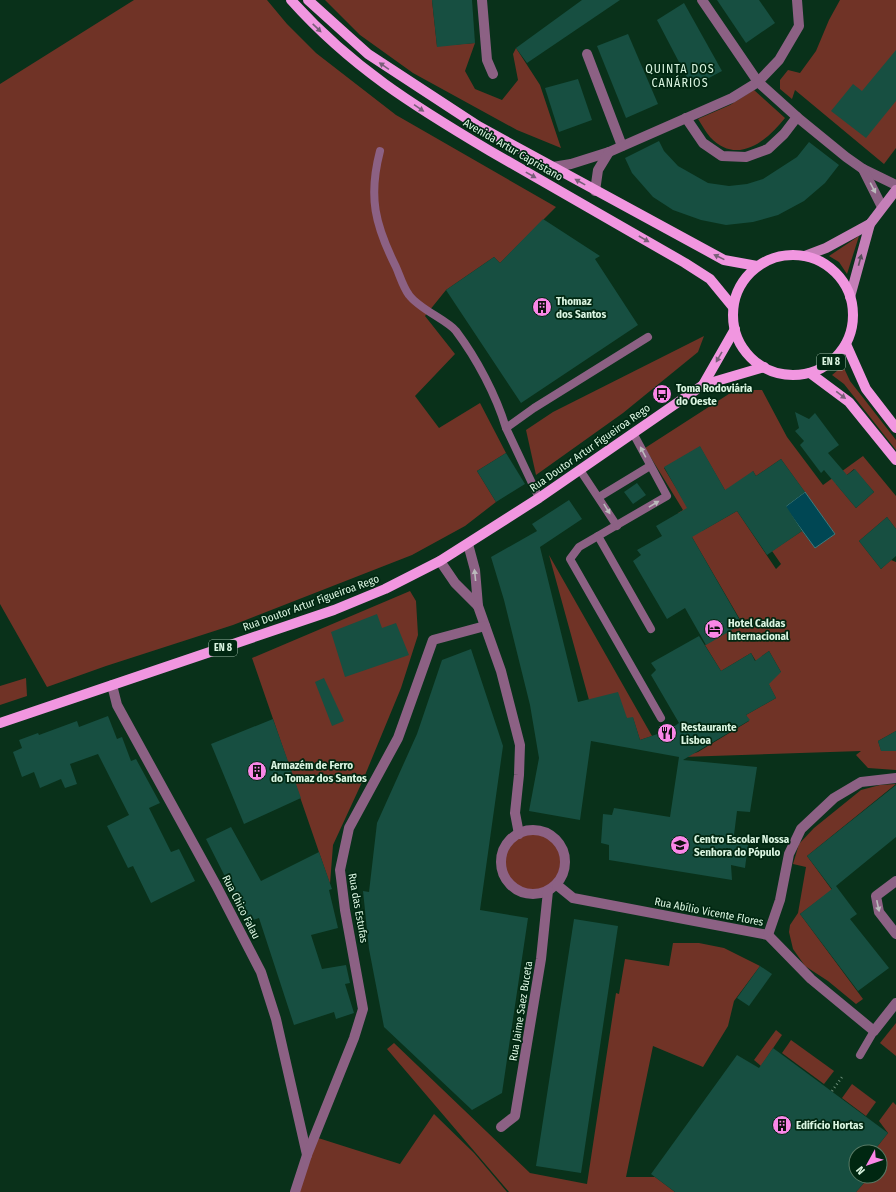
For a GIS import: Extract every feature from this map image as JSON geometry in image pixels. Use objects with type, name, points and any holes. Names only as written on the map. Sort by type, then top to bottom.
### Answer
[{"type":"main road","name":"Avenida Artur Capristano","points":[[291,0],[344,53],[384,85],[427,114],[685,263],[710,279],[733,307]]},
{"type":"main road","name":"Avenida Artur Capristano","points":[[308,0],[368,54],[407,81],[478,126],[724,260],[757,266]]},
{"type":"main road","name":"EN 8","points":[[850,297],[870,224],[896,190]]},
{"type":"main road","name":"EN 8","points":[[805,256],[826,248],[870,224]]},
{"type":"main road","name":"EN 8","points":[[780,256],[805,256],[815,259],[833,270],[846,287],[850,297],[853,322],[846,344],[831,362],[810,373],[787,375],[764,367],[746,352],[735,329],[733,307],[742,282],[757,266],[780,256]]},
{"type":"main road","name":"Rua Doutor Artur Figueiroa Rego","points":[[703,385],[735,329]]},
{"type":"main road","points":[[846,344],[866,388],[896,428]]},
{"type":"main road","name":"Rua Doutor Artur Figueiroa Rego","points":[[0,722],[334,610],[385,589],[440,561],[468,544],[539,498],[703,385],[764,367]]},
{"type":"main road","points":[[810,373],[849,402],[896,460]]},
{"type":"street","points":[[482,0],[487,60],[493,74]]},
{"type":"street","points":[[702,0],[758,82],[797,117],[863,169],[896,185]]},
{"type":"street","points":[[553,167],[571,164],[609,152],[732,98],[758,82],[780,60],[800,26],[798,0]]},
{"type":"street","points":[[588,54],[622,146]]},
{"type":"street","points":[[686,118],[703,143],[722,156],[746,157],[768,149],[784,134],[797,117]]},
{"type":"street","points":[[595,191],[598,170],[609,152]]},
{"type":"street","points":[[863,169],[882,207]]},
{"type":"street","points":[[468,544],[475,570],[478,606],[501,671],[520,745],[519,775],[515,813],[519,834]]},
{"type":"street","points":[[440,561],[455,583],[478,606]]},
{"type":"street","name":"Rua das Estufas","points":[[295,1192],[307,1156],[354,1038],[363,1010],[345,910],[340,870],[349,828],[398,738],[433,640],[485,626]]},
{"type":"street","name":"Rua Chico Falau","points":[[112,685],[117,705],[216,885],[260,972],[276,1019],[307,1156]]},
{"type":"street","points":[[768,935],[780,900],[789,854],[802,828],[834,798],[861,782],[896,778]]},
{"type":"street","points":[[529,831],[538,831],[551,836],[559,843],[565,860],[565,869],[557,885],[548,891],[537,894],[526,894],[516,889],[508,882],[503,872],[502,861],[504,850],[512,839],[519,834],[529,831]]},
{"type":"street","points":[[896,881],[876,896],[878,912],[896,934]]},
{"type":"street","name":"Rua Abílio Vicente Flores","points":[[557,885],[573,898],[768,935],[811,979],[874,1031]]},
{"type":"street","name":"Rua Jaime Saez Buceta","points":[[501,1127],[515,1116],[541,959],[548,891]]},
{"type":"street","points":[[874,1031],[896,1003]]},
{"type":"lane","points":[[380,151],[374,173],[373,201],[381,236],[394,265],[409,295],[432,314],[456,330],[500,406],[506,428],[539,498]]},
{"type":"lane","points":[[506,428],[534,408],[648,336]]},
{"type":"lane","points":[[633,433],[667,496],[579,547],[570,559],[661,718]]},
{"type":"lane","points":[[599,497],[650,466]]},
{"type":"lane","points":[[580,470],[617,526]]},
{"type":"lane","points":[[598,536],[651,629]]},
{"type":"lane","points":[[860,1055],[874,1031]]},
{"type":"path","points":[[832,1091],[842,1077]]},
{"type":"shaded area","points":[[134,0],[267,0],[287,24],[316,53],[396,115],[556,207],[500,263],[494,257],[446,290],[425,316],[455,354],[415,396],[439,428],[480,403],[506,453],[477,471],[496,502],[465,526],[412,555],[233,625],[106,666],[47,687],[0,604],[0,84]]},
{"type":"shaded area","points":[[325,0],[432,0],[437,46],[475,43],[465,71],[475,89],[502,100],[518,80],[513,54],[516,48],[540,85],[561,148],[517,130],[413,73],[360,35]]},
{"type":"shaded area","points":[[840,0],[896,0],[896,148],[884,164],[795,90],[792,99],[780,89],[780,80],[788,70],[800,73],[816,51],[829,20]]},
{"type":"shaded area","points":[[754,90],[785,118],[769,135],[751,147],[741,150],[731,150],[720,145],[710,137],[698,119],[730,105]]},
{"type":"shaded area","points":[[859,236],[847,274],[839,262],[829,256]]},
{"type":"shaded area","points":[[704,336],[698,352],[623,413],[536,475],[526,430],[553,412]]},
{"type":"shaded area","points":[[843,366],[850,381],[896,440],[896,450],[844,384],[832,375]]},
{"type":"shaded area","points":[[735,390],[762,390],[787,437],[823,485],[863,456],[896,496],[896,529],[887,517],[859,541],[881,569],[891,560],[896,562],[896,731],[878,741],[881,750],[896,751],[896,770],[868,768],[856,755],[861,751],[682,757],[698,752],[749,721],[746,715],[776,698],[762,672],[781,672],[769,651],[762,656],[759,666],[751,653],[721,671],[705,645],[742,623],[678,513],[683,510],[645,448]],"holes":[[[700,447],[737,511],[702,531],[664,468]],[[781,459],[835,534],[815,548],[802,531],[772,551],[781,564],[776,569],[737,511],[753,471],[756,476]],[[854,469],[874,492],[856,508],[836,484]]]},
{"type":"shaded area","points":[[549,555],[652,736],[640,740],[633,718],[627,718],[589,700]]},
{"type":"shaded area","points":[[410,591],[416,601],[418,635],[401,688],[363,780],[333,845],[330,884],[252,658]]},
{"type":"shaded area","points":[[26,678],[27,696],[0,705],[0,686]]},
{"type":"shaded area","points":[[896,784],[807,856],[832,890],[800,914],[863,999],[856,1004],[828,981],[805,966],[793,949],[789,932],[790,925],[798,913],[806,867],[793,864],[799,844],[814,828],[861,790],[880,785]]},
{"type":"shaded area","points":[[533,831],[551,837],[559,845],[565,863],[559,881],[551,889],[533,895],[515,889],[507,881],[501,863],[507,845],[515,837]]},
{"type":"shaded area","points":[[673,943],[699,943],[724,948],[760,966],[734,1001],[728,1026],[703,1067],[653,1046],[626,1177],[655,1177],[675,1192],[509,1192],[387,1049],[394,1043],[530,1173],[587,1184],[616,993],[619,994],[625,959],[669,966]]},
{"type":"shaded area","points":[[896,1023],[896,1056],[880,1043]]},
{"type":"shaded area","points":[[776,1030],[782,1035],[761,1066],[754,1060]]},
{"type":"shaded area","points":[[791,1040],[834,1071],[824,1084],[782,1053]]},
{"type":"shaded area","points":[[852,1084],[876,1102],[866,1116],[842,1098]]},
{"type":"shaded area","points":[[893,1102],[896,1105],[896,1192],[856,1192],[863,1184],[888,1184],[888,1144],[879,1144],[888,1133],[879,1121]]},
{"type":"shaded area","points":[[434,1114],[474,1153],[507,1192],[297,1192],[315,1137],[400,1164]]},
{"type":"water","points":[[805,492],[835,534],[815,548],[785,507]]},
{"type":"building","points":[[432,0],[472,0],[475,43],[437,47]]},
{"type":"building","points":[[582,0],[620,0],[527,63],[516,48]]},
{"type":"building","points":[[717,0],[759,0],[775,23],[746,43]]},
{"type":"building","points":[[684,3],[722,71],[692,87],[657,20]]},
{"type":"building","points":[[628,34],[658,104],[626,118],[597,46]]},
{"type":"building","points":[[896,50],[896,101],[866,138],[831,111],[853,84],[862,91]]},
{"type":"building","points":[[578,79],[592,120],[559,132],[545,88]]},
{"type":"building","points":[[659,141],[664,151],[678,166],[708,183],[729,186],[747,184],[763,179],[797,157],[809,142],[839,165],[825,183],[804,201],[778,215],[753,222],[726,225],[701,220],[673,210],[653,197],[632,173],[625,158]]},
{"type":"building","name":"Thomaz dos Santos","points":[[543,219],[600,256],[595,259],[638,325],[521,403],[446,290],[494,257],[500,263]]},
{"type":"building","points":[[795,412],[809,419],[815,413],[839,445],[828,453],[847,475],[855,469],[874,492],[856,508],[824,470],[821,473],[800,445],[804,441],[795,431],[799,428]]},
{"type":"building","points":[[700,446],[725,490],[753,471],[756,476],[781,459],[805,492],[786,506],[802,531],[767,555],[737,511],[692,537],[742,624],[706,645],[685,608],[667,619],[633,561],[641,555],[637,550],[662,536],[656,526],[687,508],[664,467]]},
{"type":"building","points":[[506,453],[525,484],[496,502],[477,471]]},
{"type":"building","points":[[637,483],[646,495],[633,504],[624,492]]},
{"type":"building","points":[[569,500],[582,519],[540,547],[578,702],[618,692],[627,718],[633,717],[640,740],[669,730],[679,723],[651,675],[656,670],[651,663],[699,636],[721,671],[751,653],[755,661],[769,651],[781,672],[769,684],[776,698],[746,715],[750,720],[683,760],[757,767],[750,812],[737,811],[733,843],[748,845],[745,868],[731,865],[732,880],[609,860],[609,845],[601,843],[603,814],[612,815],[614,808],[670,817],[679,757],[591,741],[580,820],[529,811],[539,758],[530,705],[504,600],[491,557],[537,531],[532,524]]},
{"type":"building","points":[[887,517],[896,529],[896,556],[881,569],[859,541]]},
{"type":"building","points":[[377,614],[382,628],[396,623],[409,655],[345,677],[331,632]]},
{"type":"building","points":[[471,649],[503,746],[480,910],[528,918],[502,1093],[472,1110],[384,1027],[369,949],[363,891],[369,892],[377,823],[417,734],[442,660]]},
{"type":"building","points":[[324,678],[344,721],[332,726],[315,682]]},
{"type":"building","points":[[108,716],[117,739],[122,737],[131,761],[136,759],[160,803],[149,808],[171,852],[179,849],[195,881],[151,903],[133,866],[128,868],[107,826],[129,815],[98,754],[70,764],[77,784],[65,788],[61,779],[40,788],[34,772],[22,777],[13,752],[22,748],[19,740],[38,733],[39,735],[77,721],[79,727]]},
{"type":"building","name":"Armazém de Ferro do Tomaz dos Santos","points":[[273,719],[301,798],[244,824],[211,744]]},
{"type":"building","points":[[896,731],[896,751],[881,751],[878,741]]},
{"type":"building","points":[[896,785],[896,837],[836,886],[857,914],[850,919],[889,968],[858,991],[800,914],[832,889],[807,856]]},
{"type":"building","points":[[231,827],[261,881],[319,852],[332,889],[329,890],[338,928],[311,935],[322,969],[346,965],[350,983],[345,984],[354,1013],[336,1019],[334,1012],[294,1025],[259,918],[248,922],[206,839]]},
{"type":"building","points":[[574,919],[618,926],[581,1173],[536,1166]]},
{"type":"building","points":[[760,966],[772,974],[749,1006],[737,998]]},
{"type":"building","name":"Edifício Hortas","points":[[773,1048],[888,1133],[879,1144],[848,1144],[848,1184],[863,1184],[856,1192],[675,1192],[651,1174],[737,1055],[759,1068]]},
{"type":"place","name":"Thomaz dos Santos","points":[[542,307]]},
{"type":"place","name":"Toma Rodoviária do Oeste","points":[[662,394]]},
{"type":"place","name":"Hotel Caldas Internacional","points":[[714,629]]},
{"type":"place","name":"Restaurante Lisboa","points":[[667,733]]},
{"type":"place","name":"Armazém de Ferro do Tomaz dos Santos","points":[[257,771]]},
{"type":"place","name":"Centro Escolar Nossa Senhora do Pópulo","points":[[680,845]]},
{"type":"place","name":"Edifício Hortas","points":[[782,1125]]},
{"type":"district","name":"QUINTA DOS CANÁRIOS","points":[[680,76]]}]
